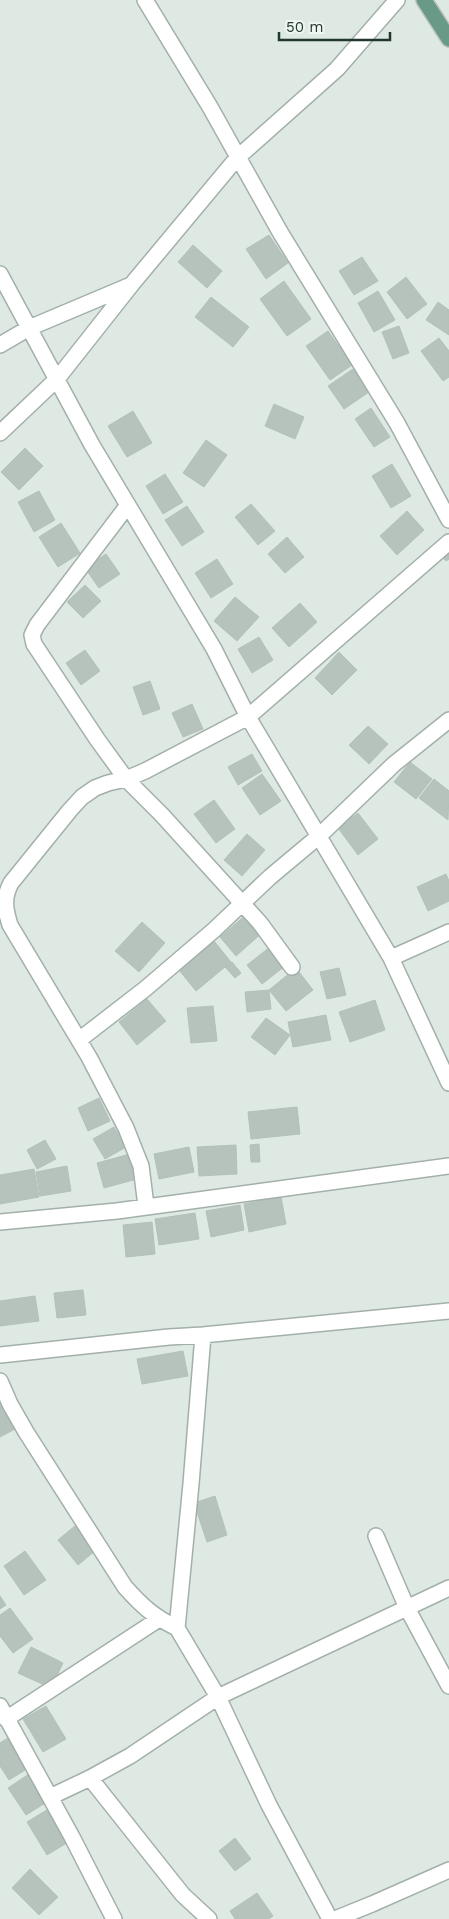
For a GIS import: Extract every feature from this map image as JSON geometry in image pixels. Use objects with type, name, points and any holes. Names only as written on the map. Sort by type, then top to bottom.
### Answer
[{"type":"main road","points":[[424,0],[449,39]]},
{"type":"street","points":[[145,0],[210,107],[237,158],[397,424],[449,520]]},
{"type":"street","points":[[0,433],[57,379],[132,284],[237,158],[337,69],[397,0]]},
{"type":"street","points":[[0,274],[92,444],[214,649],[248,717],[391,958],[449,1084]]},
{"type":"street","points":[[0,345],[28,328],[132,284]]},
{"type":"street","points":[[128,505],[37,625],[32,635],[34,644],[126,779],[169,822],[242,903],[270,936],[292,967]]},
{"type":"street","points":[[146,1206],[141,1166],[126,1128],[79,1040],[10,925],[5,910],[6,894],[17,876],[70,810],[82,798],[95,788],[108,782],[126,779],[248,717],[449,542]]},
{"type":"street","points":[[79,1040],[145,989],[319,836],[394,764],[449,720]]},
{"type":"street","points":[[391,958],[449,932]]},
{"type":"street","points":[[0,1222],[117,1211],[449,1166]]},
{"type":"street","points":[[0,1355],[169,1336],[202,1336],[449,1311]]},
{"type":"street","points":[[177,1628],[191,1484],[202,1336]]},
{"type":"street","points":[[0,1381],[10,1404],[31,1440],[125,1587],[142,1606],[159,1619],[177,1628],[218,1697],[268,1805],[330,1919]]},
{"type":"street","points":[[376,1536],[407,1608],[449,1686]]},
{"type":"street","points":[[50,1797],[130,1756],[218,1697],[449,1588]]},
{"type":"street","points":[[114,1919],[50,1797],[3,1713],[159,1619]]},
{"type":"street","points":[[90,1778],[171,1880],[209,1919]]},
{"type":"street","points":[[335,1919],[449,1870]]},
{"type":"building","points":[[269,235],[288,263],[266,279],[246,249]]},
{"type":"building","points":[[193,245],[222,271],[207,288],[178,262]]},
{"type":"building","points":[[362,257],[378,281],[354,295],[339,271]]},
{"type":"building","points":[[406,277],[427,304],[407,319],[387,292]]},
{"type":"building","points":[[284,281],[311,319],[287,336],[260,299]]},
{"type":"building","points":[[378,291],[395,320],[374,332],[358,303]]},
{"type":"building","points":[[211,297],[249,327],[233,347],[195,317]]},
{"type":"building","points":[[438,302],[449,310],[449,335],[426,320]]},
{"type":"building","points":[[399,326],[409,353],[393,359],[382,332]]},
{"type":"building","points":[[328,331],[352,365],[330,380],[306,346]]},
{"type":"building","points":[[439,338],[449,351],[449,377],[443,381],[421,351]]},
{"type":"building","points":[[353,369],[369,392],[344,409],[328,386]]},
{"type":"building","points":[[274,404],[304,417],[295,439],[265,426]]},
{"type":"building","points":[[371,408],[390,437],[374,447],[355,419]]},
{"type":"building","points":[[133,411],[152,443],[127,457],[108,426]]},
{"type":"building","points":[[206,440],[227,455],[204,487],[183,473]]},
{"type":"building","points":[[25,448],[43,466],[19,490],[1,472]]},
{"type":"building","points":[[392,464],[411,496],[391,508],[372,476]]},
{"type":"building","points":[[165,474],[183,502],[163,514],[146,486]]},
{"type":"building","points":[[39,491],[55,520],[34,532],[18,502]]},
{"type":"building","points":[[251,504],[275,531],[258,545],[235,517]]},
{"type":"building","points":[[187,506],[204,532],[182,546],[165,520]]},
{"type":"building","points":[[407,511],[424,530],[397,555],[380,536]]},
{"type":"building","points":[[61,523],[80,553],[58,567],[39,537]]},
{"type":"building","points":[[287,537],[304,557],[285,573],[268,554]]},
{"type":"building","points":[[449,549],[449,559],[446,561],[440,554]]},
{"type":"building","points":[[106,554],[120,574],[99,588],[85,568]]},
{"type":"building","points":[[217,559],[233,584],[211,598],[195,573]]},
{"type":"building","points":[[85,585],[101,601],[83,618],[67,602]]},
{"type":"building","points":[[235,597],[259,617],[237,641],[214,621]]},
{"type":"building","points":[[300,603],[317,622],[289,647],[272,628]]},
{"type":"building","points":[[259,637],[273,660],[252,673],[238,649]]},
{"type":"building","points":[[85,650],[100,671],[81,685],[66,663]]},
{"type":"building","points":[[339,652],[357,670],[332,695],[315,678]]},
{"type":"building","points":[[150,681],[160,709],[143,715],[133,687]]},
{"type":"building","points":[[192,704],[203,729],[183,737],[172,713]]},
{"type":"building","points":[[368,726],[388,744],[369,764],[349,745]]},
{"type":"building","points":[[252,754],[262,771],[238,785],[228,767]]},
{"type":"building","points":[[410,762],[432,779],[416,799],[394,782]]},
{"type":"building","points":[[262,774],[281,801],[260,815],[242,788]]},
{"type":"building","points":[[434,779],[449,791],[448,820],[419,798]]},
{"type":"building","points":[[214,800],[235,829],[216,843],[194,814]]},
{"type":"building","points":[[358,813],[378,839],[358,855],[338,828]]},
{"type":"building","points":[[247,834],[265,850],[242,876],[224,860]]},
{"type":"building","points":[[446,874],[449,881],[449,901],[428,911],[417,887]]},
{"type":"building","points":[[247,914],[263,932],[236,956],[220,937]]},
{"type":"building","points":[[142,922],[165,943],[139,972],[115,951]]},
{"type":"building","points":[[214,941],[231,962],[196,991],[179,970]]},
{"type":"building","points":[[270,947],[285,966],[262,984],[247,965]]},
{"type":"building","points":[[232,962],[241,973],[235,978],[225,967]]},
{"type":"building","points":[[296,968],[313,990],[286,1011],[269,990]]},
{"type":"building","points":[[339,968],[346,995],[327,999],[320,972]]},
{"type":"building","points":[[269,990],[271,1009],[247,1012],[245,992]]},
{"type":"building","points":[[147,999],[166,1021],[137,1045],[119,1022]]},
{"type":"building","points":[[375,1000],[385,1030],[350,1042],[339,1012]]},
{"type":"building","points":[[213,1006],[217,1041],[191,1043],[187,1008]]},
{"type":"building","points":[[326,1015],[331,1040],[293,1047],[288,1022]]},
{"type":"building","points":[[266,1018],[290,1035],[275,1055],[251,1037]]},
{"type":"building","points":[[99,1098],[110,1121],[88,1131],[78,1108]]},
{"type":"building","points":[[297,1107],[300,1134],[251,1139],[248,1112]]},
{"type":"building","points":[[114,1127],[126,1147],[105,1159],[93,1139]]},
{"type":"building","points":[[45,1140],[56,1159],[37,1169],[27,1150]]},
{"type":"building","points":[[259,1144],[260,1162],[251,1162],[250,1145]]},
{"type":"building","points":[[236,1145],[237,1174],[199,1176],[197,1147]]},
{"type":"building","points":[[189,1147],[194,1172],[159,1179],[154,1154]]},
{"type":"building","points":[[130,1154],[137,1179],[104,1188],[97,1163]]},
{"type":"building","points":[[67,1166],[71,1191],[40,1196],[36,1172]]},
{"type":"building","points":[[34,1169],[39,1197],[0,1204],[0,1175]]},
{"type":"building","points":[[281,1197],[286,1224],[249,1232],[244,1204]]},
{"type":"building","points":[[240,1205],[244,1230],[211,1237],[206,1211]]},
{"type":"building","points":[[195,1213],[199,1239],[159,1245],[155,1219]]},
{"type":"building","points":[[152,1222],[155,1254],[126,1257],[123,1225]]},
{"type":"building","points":[[83,1290],[86,1315],[57,1318],[54,1293]]},
{"type":"building","points":[[35,1296],[39,1321],[0,1326],[0,1301]]},
{"type":"building","points":[[183,1351],[188,1376],[142,1384],[137,1359]]},
{"type":"building","points":[[0,1402],[15,1429],[0,1437]]},
{"type":"building","points":[[215,1496],[227,1535],[207,1542],[194,1503]]},
{"type":"building","points":[[76,1525],[96,1550],[78,1565],[58,1540]]},
{"type":"building","points":[[25,1551],[46,1580],[24,1595],[4,1566]]},
{"type":"building","points":[[0,1596],[6,1605],[0,1609]]},
{"type":"building","points":[[10,1608],[33,1639],[13,1653],[0,1636],[0,1615]]},
{"type":"building","points":[[31,1647],[63,1663],[51,1688],[18,1673]]},
{"type":"building","points":[[46,1706],[66,1739],[43,1752],[23,1719]]},
{"type":"building","points":[[11,1736],[30,1767],[9,1780],[0,1766],[0,1743]]},
{"type":"building","points":[[32,1772],[50,1800],[26,1815],[8,1788]]},
{"type":"building","points":[[50,1808],[70,1841],[47,1855],[27,1822]]},
{"type":"building","points":[[235,1838],[251,1859],[235,1871],[219,1851]]},
{"type":"building","points":[[30,1869],[58,1897],[39,1915],[12,1888]]},
{"type":"building","points":[[257,1893],[273,1916],[269,1919],[235,1919],[230,1911]]}]
